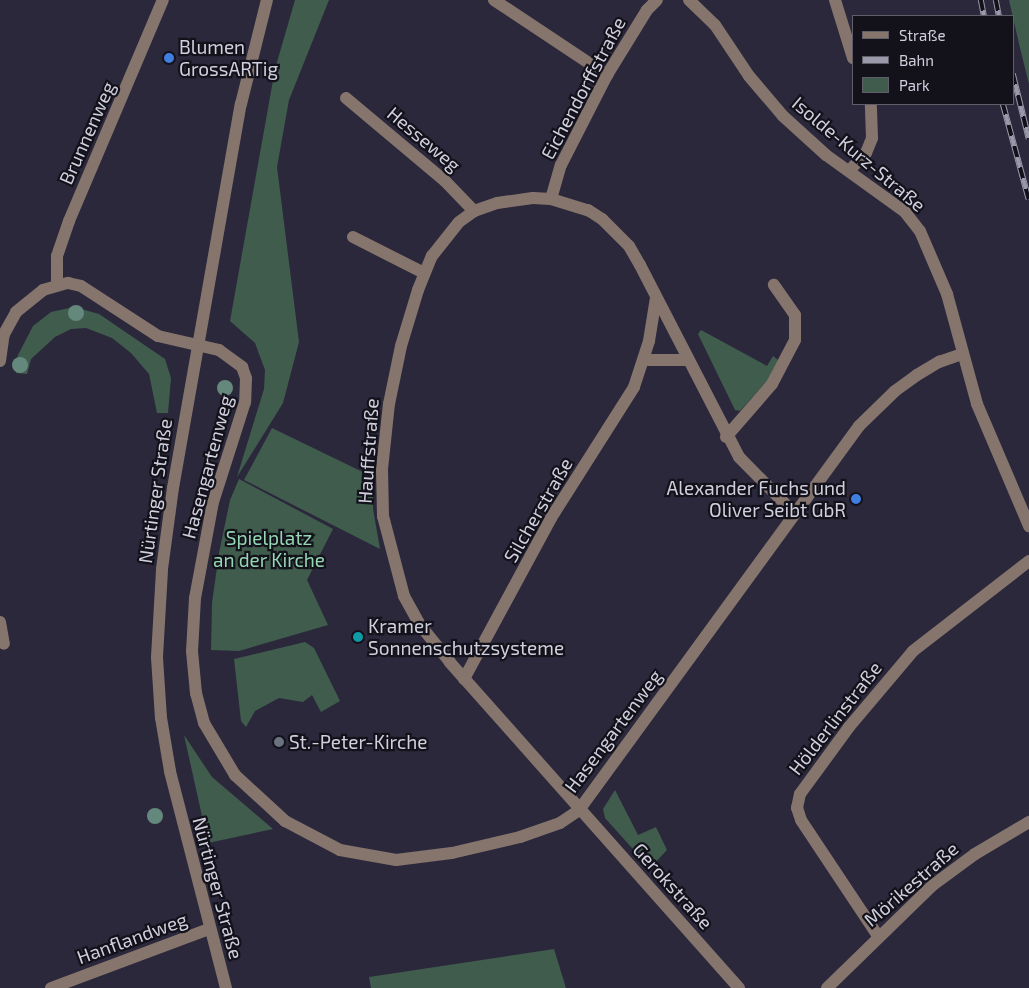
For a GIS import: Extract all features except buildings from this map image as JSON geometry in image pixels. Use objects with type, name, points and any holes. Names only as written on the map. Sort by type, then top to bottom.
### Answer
[{"type":"street","name":"Brunnenweg","points":[[57,284],[57,256],[69,221],[163,0]]},
{"type":"street","name":"Nürtinger Straße","points":[[226,988],[209,929],[170,772],[161,718],[156,657],[166,535],[241,104],[267,0]]},
{"type":"street","points":[[494,0],[608,75]]},
{"type":"street","name":"Eichendorffstraße","points":[[551,200],[561,166],[608,75],[647,10],[657,0]]},
{"type":"street","name":"Isolde-Kurz-Straße","points":[[689,0],[715,25],[749,76],[783,116],[849,172],[904,212],[920,231],[947,294],[962,354],[993,445],[1029,526]]},
{"type":"street","points":[[835,0],[852,55]]},
{"type":"street","name":"Hesseweg","points":[[346,98],[445,181],[474,211]]},
{"type":"street","points":[[849,172],[866,153],[872,138],[871,105]]},
{"type":"street","name":"Hauffstraße","points":[[578,810],[420,625],[404,596],[390,553],[381,502],[389,404],[401,346],[424,273],[444,240],[460,222],[474,211],[514,199],[551,200],[588,210],[614,230],[640,265],[726,437],[752,474],[795,514]]},
{"type":"street","points":[[353,236],[424,273]]},
{"type":"street","name":"Hasengartenweg","points":[[57,284],[82,286],[142,328],[198,346],[219,350],[232,357],[242,367],[247,389],[204,544],[195,598],[192,651],[196,693],[204,723],[235,775],[268,807],[302,833],[340,850],[378,859],[423,859],[462,851],[545,829],[578,810],[795,514],[875,409],[917,375],[939,362],[962,354]]},
{"type":"street","points":[[0,352],[8,322],[16,312],[57,284]]},
{"type":"street","points":[[726,437],[772,384],[795,340],[795,315],[774,285]]},
{"type":"street","name":"Silcherstraße","points":[[464,678],[551,518],[623,408],[644,360],[656,298]]},
{"type":"street","points":[[644,360],[688,360]]},
{"type":"street","name":"Hölderlinstraße","points":[[878,936],[801,820],[797,808],[800,794],[843,735],[913,651],[1029,561]]},
{"type":"street","points":[[0,622],[4,644]]},
{"type":"street","name":"Gerokstraße","points":[[578,810],[738,988]]},
{"type":"street","name":"Mörikestraße","points":[[827,988],[878,936],[950,871],[1029,822]]},
{"type":"street","name":"Hanflandweg","points":[[51,988],[68,985],[209,929]]},
{"type":"green space","points":[[295,0],[329,0],[289,100],[277,167],[299,342],[283,403],[237,477],[264,389],[265,370],[255,343],[230,321],[275,69]]},
{"type":"green space","points":[[1009,0],[1029,0],[1029,84],[1014,15]]},
{"type":"green space","points":[[74,307],[99,314],[165,359],[171,378],[168,413],[157,413],[149,374],[131,353],[112,338],[86,328],[71,329],[55,337],[31,359],[27,374],[16,373],[18,355],[33,326],[51,312]]},
{"type":"green space","points":[[701,330],[767,366],[773,356],[778,360],[768,380],[740,411],[735,410],[698,334]]},
{"type":"green space","points":[[272,428],[373,477],[373,509],[380,549],[244,480]]},
{"type":"green space","name":"Spielplatz an der Kirche","points":[[239,479],[333,529],[307,580],[328,625],[239,651],[211,650],[212,603],[219,553],[230,500]]},
{"type":"green space","points":[[305,642],[314,648],[340,701],[321,712],[312,695],[303,702],[279,698],[255,711],[246,727],[241,721],[234,659]]},
{"type":"green space","points":[[184,735],[212,777],[273,829],[208,843]]},
{"type":"green space","points":[[615,790],[638,835],[656,827],[667,850],[650,868],[605,818],[603,809]]},
{"type":"green space","points":[[554,949],[566,988],[371,988],[369,977]]},
{"type":"railway","points":[[981,0],[984,15]]},
{"type":"railway","points":[[996,0],[999,15]]},
{"type":"railway","points":[[1014,78],[1029,139]]},
{"type":"railway","points":[[1003,105],[1029,200]]},
{"type":"place","name":"Blumen GrossARTig","points":[[169,58]]},
{"type":"place","name":"Alexander Fuchs und Oliver Seibt GbR","points":[[856,499]]},
{"type":"place","name":"Kramer Sonnenschutzsysteme","points":[[358,637]]},
{"type":"place","name":"St.-Peter-Kirche","points":[[279,742]]}]
